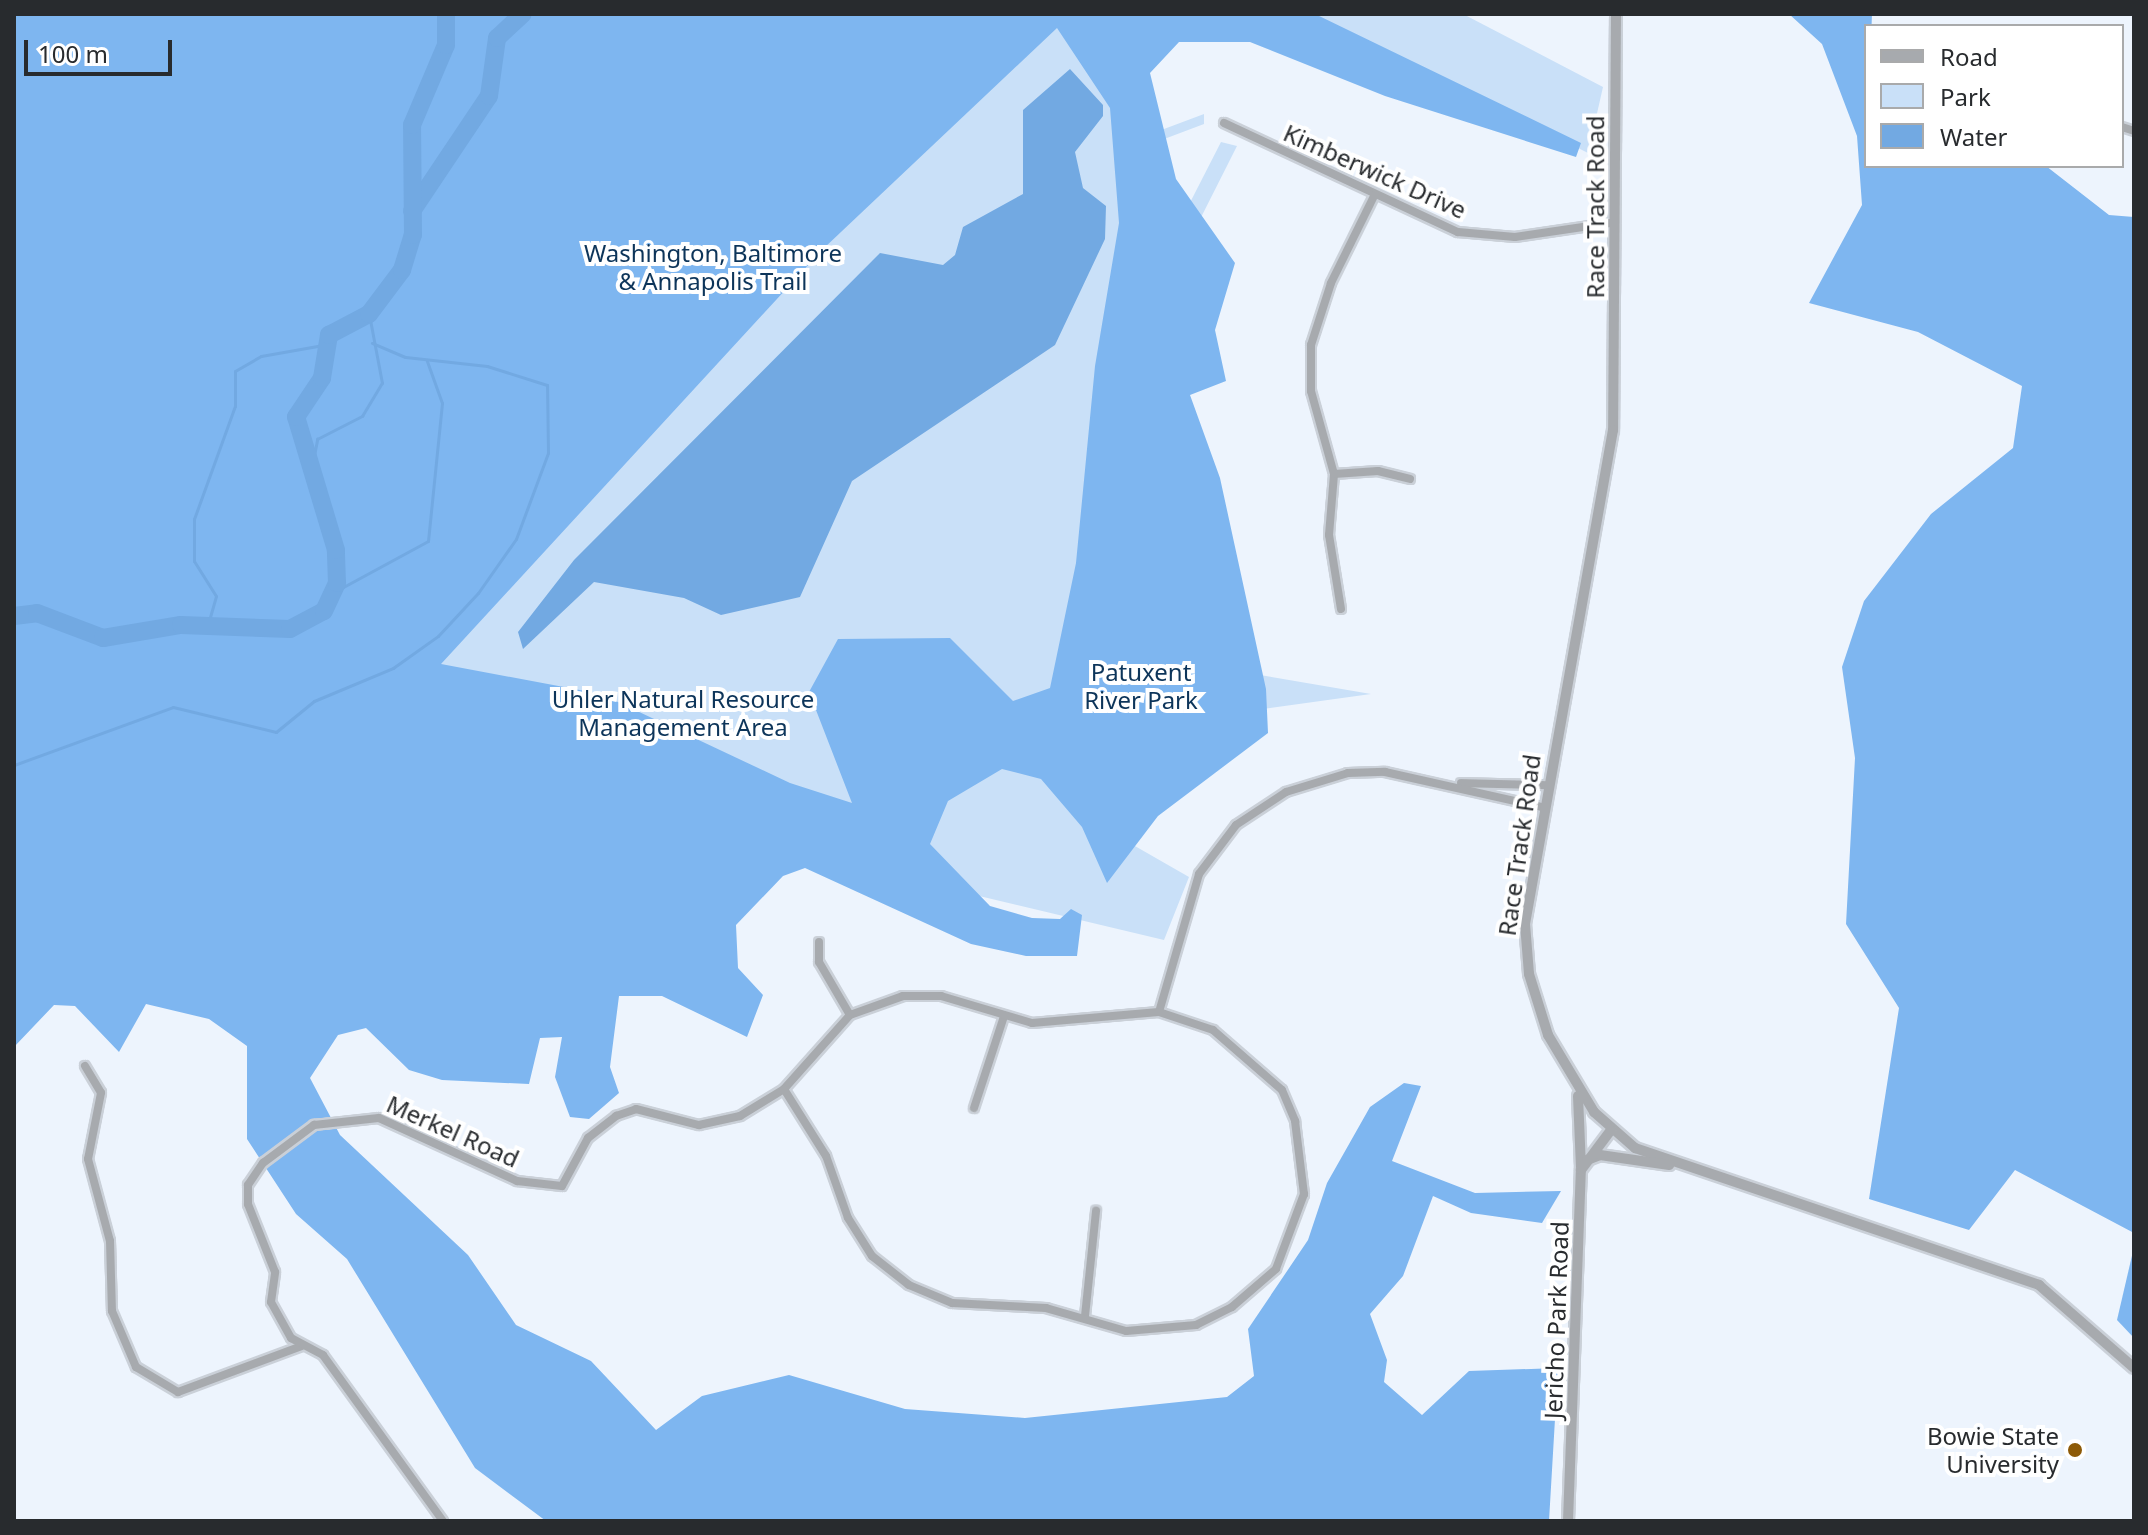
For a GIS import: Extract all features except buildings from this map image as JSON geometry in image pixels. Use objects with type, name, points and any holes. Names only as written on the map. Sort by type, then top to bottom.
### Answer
[{"type":"street","name":"Race Track Road","points":[[1616,14],[1610,223],[1613,430],[1541,807],[1524,942],[1542,1019],[1572,1078],[1611,1130],[1635,1148],[2039,1285],[2134,1368]]},
{"type":"street","name":"Kimberwick Drive","points":[[1224,123],[1375,194],[1474,235],[1610,223]]},
{"type":"street","points":[[1341,609],[1329,535],[1334,474],[1311,391],[1311,345],[1331,283],[1375,194]]},
{"type":"street","points":[[1334,474],[1378,471],[1410,479]]},
{"type":"street","points":[[1159,1012],[1192,888],[1244,819],[1286,792],[1348,773],[1453,783],[1545,785]]},
{"type":"street","points":[[1453,783],[1541,807]]},
{"type":"street","points":[[784,1089],[826,1156],[856,1233],[894,1275],[952,1303],[1085,1316],[1126,1331],[1163,1332],[1222,1312],[1276,1269],[1304,1194],[1295,1121],[1277,1082],[1213,1030],[1159,1012],[1067,1025],[1004,1016],[955,997],[922,994],[850,1015],[819,962],[819,942]]},
{"type":"street","name":"Merkel Road","points":[[443,1521],[323,1355],[302,1346],[271,1302],[275,1272],[247,1196],[263,1163],[314,1125],[379,1118],[544,1189],[568,1181],[588,1138],[627,1110],[699,1125],[740,1116],[784,1089],[850,1015]]},
{"type":"street","points":[[974,1108],[1004,1016]]},
{"type":"street","points":[[85,1066],[101,1093],[88,1159],[110,1241],[112,1311],[136,1367],[178,1392],[302,1346]]},
{"type":"street","name":"Jericho Park Road","points":[[1568,1521],[1583,1166],[1583,1125],[1572,1078]]},
{"type":"street","points":[[1583,1166],[1611,1130]]},
{"type":"street","points":[[1583,1166],[1600,1155],[1679,1163]]},
{"type":"street","points":[[1085,1316],[1096,1211]]},
{"type":"green space","points":[[14,14],[1315,14],[1581,143],[1576,157],[1385,96],[1250,42],[1179,42],[1150,73],[1176,179],[1235,263],[1215,330],[1226,381],[1190,395],[1220,478],[1266,689],[1268,733],[1158,816],[1107,883],[1082,827],[1041,779],[1002,769],[948,801],[930,844],[990,906],[1032,918],[1060,919],[1071,909],[1082,915],[1077,956],[1026,956],[971,944],[805,868],[783,876],[736,925],[738,968],[763,995],[747,1037],[662,996],[619,996],[610,1067],[619,1093],[589,1119],[570,1117],[555,1077],[562,1037],[540,1038],[529,1084],[442,1080],[409,1070],[366,1028],[338,1035],[310,1078],[340,1135],[468,1255],[516,1325],[591,1361],[656,1430],[702,1396],[789,1375],[905,1409],[1025,1418],[1227,1397],[1254,1376],[1248,1329],[1308,1240],[1327,1183],[1370,1107],[1404,1083],[1421,1086],[1392,1161],[1475,1193],[1561,1191],[1542,1223],[1471,1213],[1433,1196],[1403,1276],[1370,1314],[1387,1360],[1384,1382],[1422,1415],[1469,1371],[1558,1368],[1549,1521],[546,1521],[475,1468],[347,1259],[296,1214],[247,1139],[247,1046],[209,1019],[146,1004],[119,1052],[75,1006],[54,1005],[14,1047]],"holes":[[[1057,28],[1110,108],[1119,223],[1095,366],[1076,563],[1050,688],[1013,701],[950,638],[838,639],[809,692],[852,803],[790,783],[601,694],[441,664],[823,249]]]},
{"type":"green space","points":[[534,14],[1463,14],[1603,87],[1588,153],[1403,60],[1293,30],[1140,40],[1140,138],[1204,114],[1204,124],[1143,147],[1176,230],[1221,142],[1237,146],[1176,267],[1207,666],[1371,694],[1220,715],[1100,826],[1189,877],[1164,940],[14,666]]},
{"type":"green space","points":[[1789,14],[1872,14],[1872,24],[1864,24],[1864,168],[2049,168],[2109,215],[2134,217],[2134,1233],[2015,1170],[1969,1230],[1869,1199],[1899,1008],[1846,924],[1855,758],[1842,667],[1864,601],[1931,514],[2013,448],[2022,386],[1918,332],[1809,303],[1862,205],[1857,136],[1822,44]]},
{"type":"green space","points":[[2134,1247],[2134,1338],[2117,1320]]},
{"type":"water","points":[[1070,69],[1103,105],[1103,116],[1075,152],[1083,188],[1106,206],[1105,239],[1055,345],[852,481],[800,597],[721,615],[684,598],[594,582],[523,649],[518,632],[574,560],[880,253],[943,265],[955,255],[963,227],[1023,194],[1023,110]]},
{"type":"waterway","points":[[14,616],[37,613],[103,638],[181,625],[290,629],[324,611],[337,583],[336,550],[296,417],[322,378],[329,335],[369,314],[402,270],[413,235],[412,125],[446,45],[446,14]]},
{"type":"waterway","points":[[412,211],[489,96],[497,38],[523,14]]},
{"type":"waterway","points":[[311,471],[317,439],[362,416],[382,383],[369,314]]},
{"type":"waterway","points":[[14,765],[173,707],[276,732],[314,701],[393,668],[438,636],[478,593],[516,539],[548,453],[547,385],[487,366],[405,357],[372,343]]},
{"type":"waterway","points":[[208,624],[216,596],[194,561],[194,519],[235,406],[235,371],[261,356],[323,345]]},
{"type":"waterway","points":[[334,592],[428,541],[442,403],[427,361]]},
{"type":"place","name":"Bowie State University","points":[[2075,1450]]},
{"type":"park label","name":"Washington, Baltimore & Annapolis Trail","points":[[713,267]]},
{"type":"park label","name":"Patuxent River Park","points":[[1141,686]]},
{"type":"park label","name":"Uhler Natural Resource Management Area","points":[[683,713]]}]
